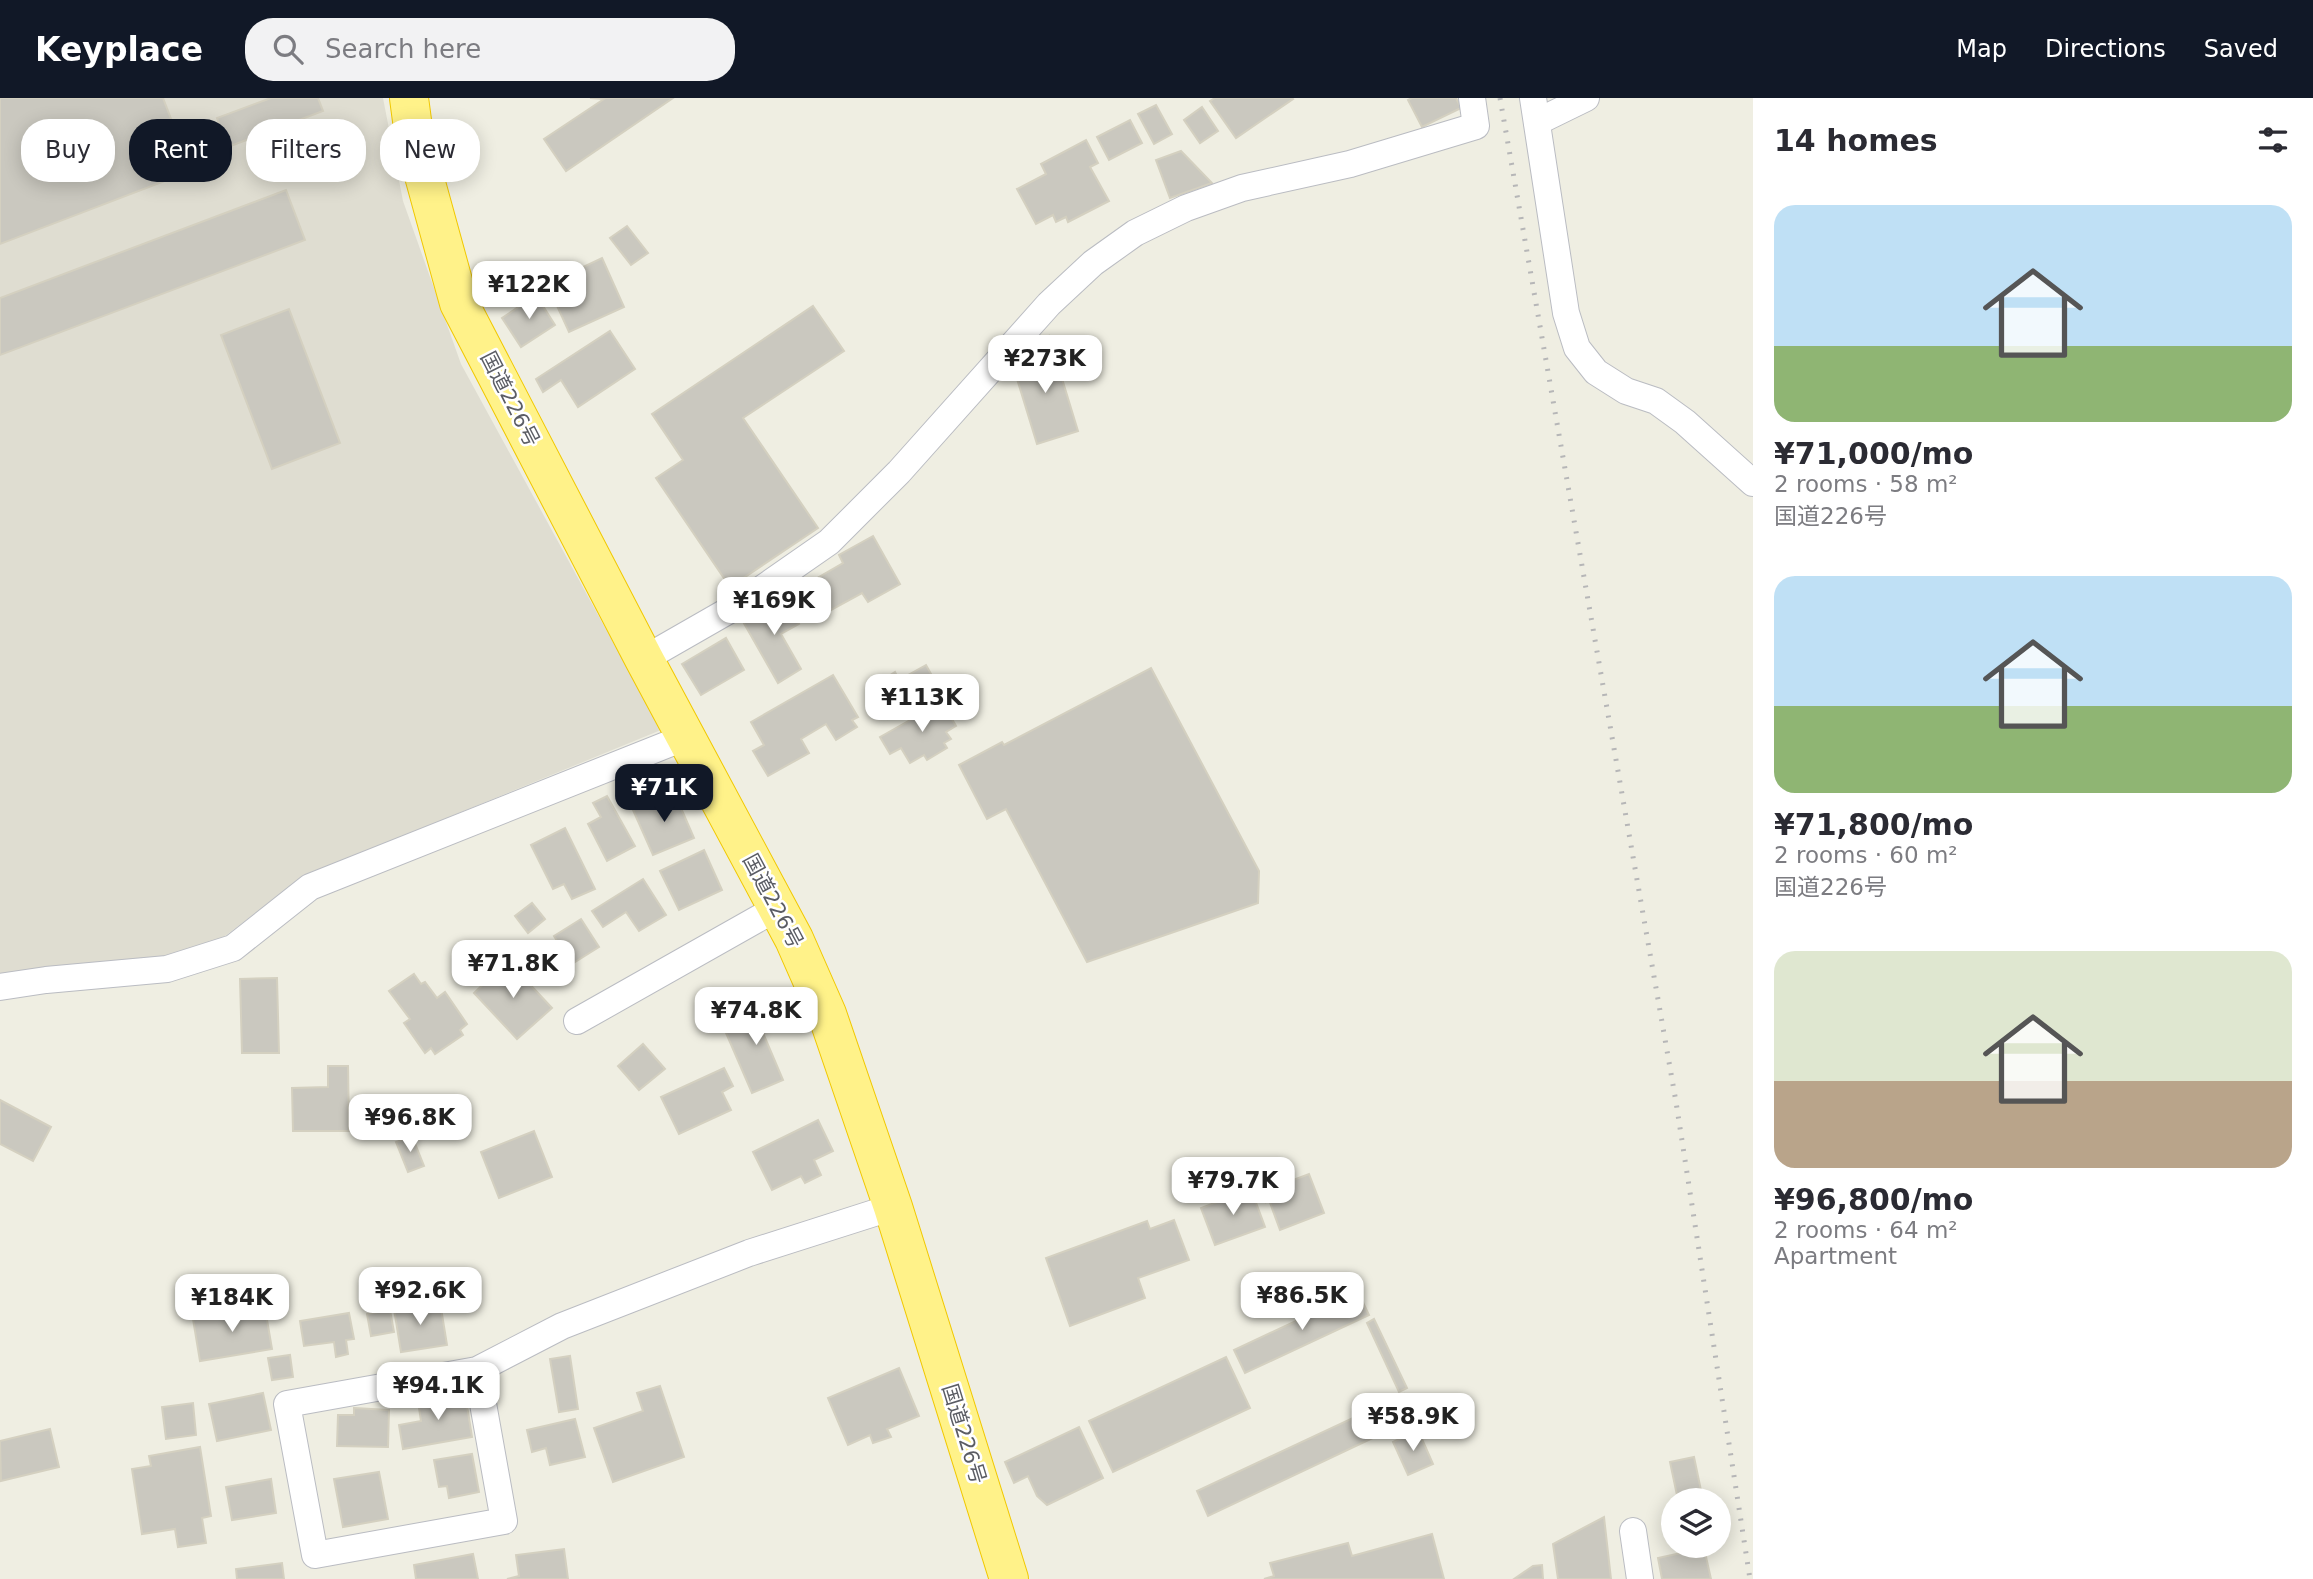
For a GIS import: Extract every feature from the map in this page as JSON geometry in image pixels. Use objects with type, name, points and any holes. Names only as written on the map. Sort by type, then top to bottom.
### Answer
[{"type":"highway","name":"国道226号","points":[[409,98],[415,143],[459,303],[644,659],[794,939],[827,1014],[893,1207],[1009,1579]]},
{"type":"street","points":[[644,659],[740,604],[829,542],[899,472],[1049,304],[1093,263],[1135,233],[1186,208],[1242,188],[1350,163],[1476,126],[1472,98]]},
{"type":"street","points":[[1586,98],[1535,110],[1566,313],[1577,348],[1596,372],[1626,391],[1656,401],[1685,422],[1753,483]]},
{"type":"street","points":[[0,987],[167,969],[233,948],[310,887],[686,737]]},
{"type":"street","points":[[577,1021],[777,908]]},
{"type":"street","points":[[477,1370],[504,1521],[315,1555],[287,1405],[477,1370],[562,1326],[749,1253],[893,1207]]},
{"type":"street","points":[[1633,1531],[1640,1579]]},
{"type":"shaded area","points":[[0,98],[383,98],[387,119],[380,119],[380,182],[399,182],[403,201],[461,364],[661,730],[303,877],[221,939],[181,955],[0,974]]},
{"type":"building","points":[[0,98],[163,98],[171,119],[129,119],[129,182],[162,182],[0,244]]},
{"type":"building","points":[[271,98],[318,98],[323,111],[302,119],[246,119],[246,140],[232,145],[232,119],[217,118]]},
{"type":"building","points":[[590,98],[673,98],[566,171],[544,139],[604,99]]},
{"type":"building","points":[[1215,98],[1293,99],[1236,138],[1210,101]]},
{"type":"building","points":[[1456,98],[1461,108],[1422,127],[1408,100]]},
{"type":"building","points":[[1156,105],[1172,134],[1154,144],[1138,114]]},
{"type":"building","points":[[1202,107],[1218,131],[1200,143],[1184,120]]},
{"type":"building","points":[[1130,120],[1142,143],[1109,160],[1097,137]]},
{"type":"building","points":[[1086,140],[1098,163],[1090,167],[1109,201],[1068,222],[1066,217],[1056,222],[1053,215],[1036,224],[1017,189],[1046,174],[1041,164]]},
{"type":"building","points":[[1181,151],[1212,183],[1170,198],[1156,160]]},
{"type":"building","points":[[286,190],[305,240],[0,355],[0,298]]},
{"type":"building","points":[[627,226],[648,253],[631,265],[610,238]]},
{"type":"building","points":[[602,258],[624,307],[569,332],[547,284]]},
{"type":"building","points":[[536,295],[555,325],[521,347],[502,318]]},
{"type":"building","points":[[813,306],[844,351],[743,418],[818,528],[730,587],[656,478],[683,460],[652,414]]},
{"type":"building","points":[[289,309],[340,443],[272,469],[221,335]]},
{"type":"building","points":[[610,331],[635,369],[578,407],[561,380],[543,392],[536,379]]},
{"type":"building","points":[[1049,336],[1078,431],[1037,444],[1014,369]]},
{"type":"building","points":[[873,536],[900,584],[868,602],[862,593],[822,615],[805,585],[843,563],[839,555]]},
{"type":"building","points":[[783,597],[799,624],[781,634],[801,669],[778,683],[742,620]]},
{"type":"building","points":[[726,638],[744,670],[701,695],[682,664]]},
{"type":"building","points":[[926,665],[940,690],[888,719],[873,695],[885,688],[881,681],[895,672],[899,680]]},
{"type":"building","points":[[1151,668],[1259,871],[1258,903],[1087,962],[1006,809],[987,819],[959,765],[1002,742],[1004,745]]},
{"type":"building","points":[[833,675],[858,717],[852,720],[857,727],[836,740],[826,724],[801,739],[809,753],[768,776],[753,751],[764,745],[751,722]]},
{"type":"building","points":[[942,702],[956,726],[946,732],[951,739],[944,743],[947,748],[927,760],[924,755],[910,763],[901,748],[890,754],[880,737]]},
{"type":"building","points":[[674,792],[694,838],[653,855],[633,810]]},
{"type":"building","points":[[607,796],[635,846],[607,861],[588,824],[601,817],[593,803]]},
{"type":"building","points":[[565,828],[595,889],[572,899],[564,884],[553,889],[531,845]]},
{"type":"building","points":[[704,850],[722,890],[679,910],[660,871]]},
{"type":"building","points":[[643,879],[666,915],[639,931],[626,912],[603,927],[592,911]]},
{"type":"building","points":[[532,903],[545,919],[528,933],[515,916]]},
{"type":"building","points":[[581,919],[599,947],[572,964],[554,936]]},
{"type":"building","points":[[508,961],[552,1008],[517,1039],[474,993]]},
{"type":"building","points":[[414,974],[421,984],[425,982],[437,998],[445,992],[467,1024],[460,1030],[463,1035],[435,1054],[431,1048],[425,1053],[404,1023],[410,1019],[389,991]]},
{"type":"building","points":[[277,978],[279,1053],[242,1053],[240,979]]},
{"type":"building","points":[[775,1004],[784,1024],[763,1033],[783,1080],[752,1093],[723,1026]]},
{"type":"building","points":[[643,1044],[665,1069],[639,1090],[618,1066]]},
{"type":"building","points":[[328,1066],[348,1066],[349,1131],[293,1131],[292,1088],[328,1087]]},
{"type":"building","points":[[724,1068],[733,1086],[722,1092],[731,1110],[679,1134],[661,1097]]},
{"type":"building","points":[[0,1100],[51,1127],[33,1161],[0,1144]]},
{"type":"building","points":[[818,1120],[833,1151],[814,1160],[821,1175],[805,1183],[801,1176],[772,1190],[753,1152]]},
{"type":"building","points":[[534,1131],[552,1177],[499,1198],[481,1152]]},
{"type":"building","points":[[412,1136],[424,1166],[408,1172],[396,1142]]},
{"type":"building","points":[[1309,1174],[1324,1213],[1280,1230],[1269,1200],[1266,1202],[1259,1183],[1277,1177],[1280,1185]]},
{"type":"building","points":[[1251,1189],[1265,1227],[1215,1245],[1201,1208]]},
{"type":"building","points":[[1174,1220],[1189,1260],[1138,1278],[1145,1298],[1070,1326],[1046,1258],[1147,1221],[1150,1229]]},
{"type":"building","points":[[1358,1292],[1369,1315],[1245,1373],[1234,1350]]},
{"type":"building","points":[[440,1302],[447,1345],[401,1352],[394,1309]]},
{"type":"building","points":[[265,1308],[272,1349],[200,1361],[193,1319]]},
{"type":"building","points":[[390,1310],[394,1332],[371,1336],[367,1314]]},
{"type":"building","points":[[349,1313],[354,1339],[346,1340],[348,1354],[336,1357],[334,1342],[304,1346],[300,1321]]},
{"type":"building","points":[[1374,1319],[1407,1388],[1399,1392],[1367,1323]]},
{"type":"building","points":[[290,1355],[293,1377],[272,1380],[268,1358]]},
{"type":"building","points":[[570,1356],[578,1409],[559,1412],[550,1359]]},
{"type":"building","points":[[1226,1357],[1250,1408],[1113,1472],[1089,1421]]},
{"type":"building","points":[[899,1368],[919,1416],[887,1429],[891,1437],[873,1443],[870,1435],[848,1445],[828,1398]]},
{"type":"building","points":[[660,1386],[684,1457],[613,1482],[594,1428],[643,1411],[637,1393]]},
{"type":"building","points":[[263,1393],[271,1430],[217,1441],[209,1404]]},
{"type":"building","points":[[465,1393],[472,1437],[403,1449],[399,1425],[421,1421],[418,1401]]},
{"type":"building","points":[[1404,1394],[1415,1418],[1208,1516],[1197,1491]]},
{"type":"building","points":[[193,1403],[196,1435],[166,1439],[162,1407]]},
{"type":"building","points":[[354,1408],[389,1410],[388,1447],[337,1446],[338,1415],[354,1415]]},
{"type":"building","points":[[575,1419],[585,1457],[550,1465],[546,1448],[532,1452],[527,1430]]},
{"type":"building","points":[[1079,1427],[1103,1478],[1047,1505],[1037,1496],[1028,1476],[1014,1483],[1005,1462]]},
{"type":"building","points":[[50,1429],[59,1467],[1,1481],[0,1441]]},
{"type":"building","points":[[1418,1430],[1433,1464],[1408,1475],[1393,1442]]},
{"type":"building","points":[[200,1447],[211,1516],[202,1518],[206,1543],[178,1547],[175,1529],[142,1534],[132,1469],[151,1466],[149,1456]]},
{"type":"building","points":[[472,1454],[479,1492],[449,1498],[447,1486],[439,1487],[434,1460]]},
{"type":"building","points":[[1694,1457],[1700,1488],[1675,1488],[1670,1462]]},
{"type":"building","points":[[379,1472],[388,1519],[343,1527],[334,1479]]},
{"type":"building","points":[[271,1479],[276,1513],[232,1520],[226,1487]]},
{"type":"building","points":[[1604,1517],[1611,1579],[1558,1579],[1553,1544]]},
{"type":"building","points":[[1432,1534],[1444,1579],[1264,1579],[1274,1576],[1270,1563],[1348,1543],[1352,1556]]},
{"type":"building","points":[[564,1549],[568,1579],[507,1579],[519,1576],[516,1555]]},
{"type":"building","points":[[473,1554],[478,1579],[416,1579],[414,1565]]},
{"type":"building","points":[[1658,1558],[1706,1558],[1711,1579],[1662,1579]]},
{"type":"building","points":[[282,1563],[284,1579],[237,1579],[236,1569]]},
{"type":"building","points":[[1542,1565],[1543,1579],[1514,1579],[1533,1566]]},
{"type":"railway","points":[[1500,98],[1676,1102],[1750,1579]]}]
